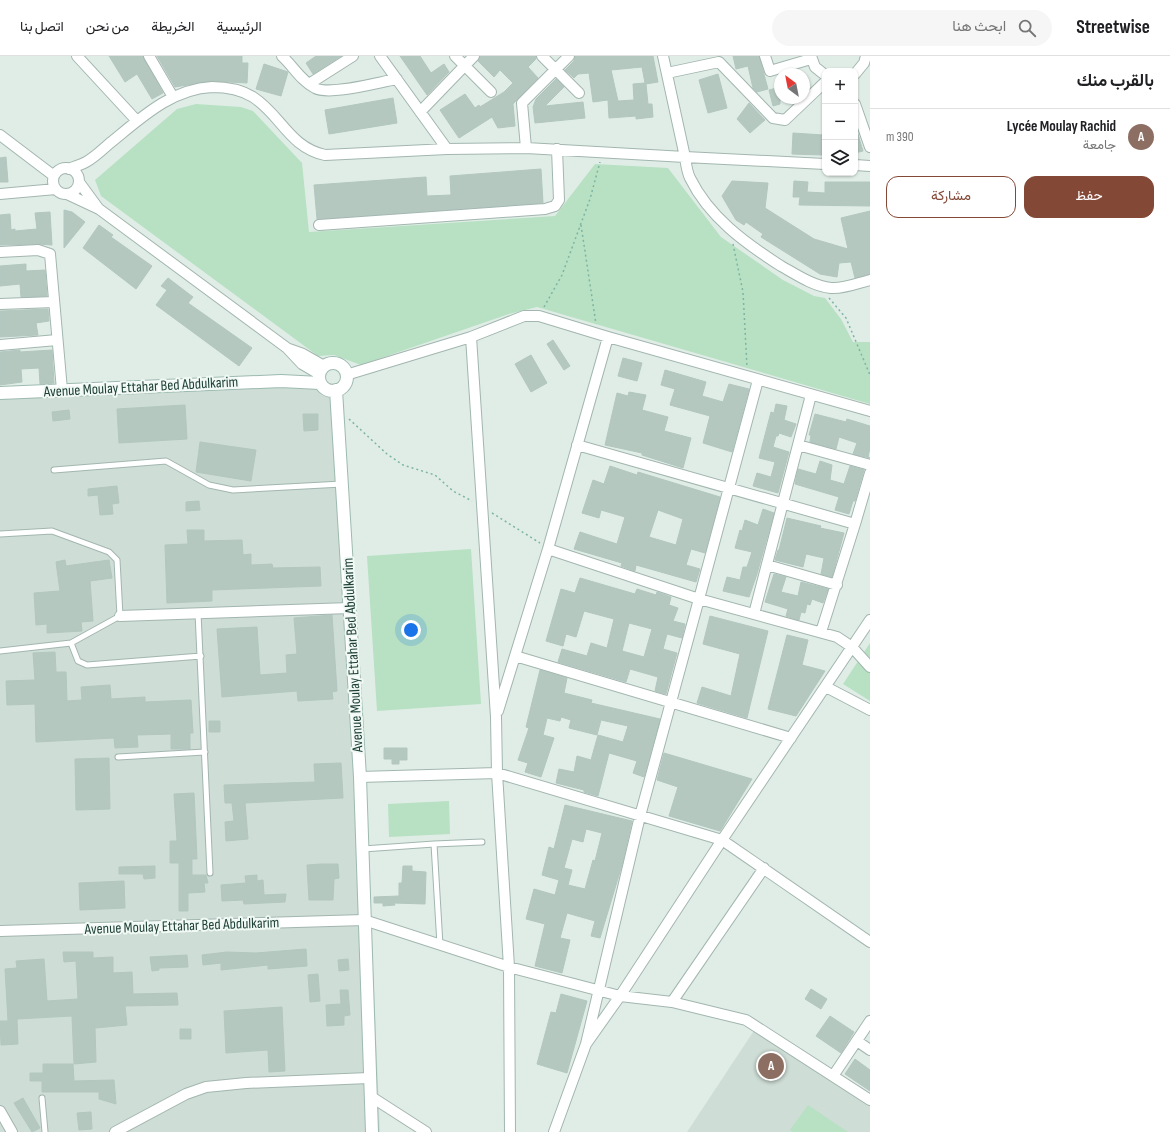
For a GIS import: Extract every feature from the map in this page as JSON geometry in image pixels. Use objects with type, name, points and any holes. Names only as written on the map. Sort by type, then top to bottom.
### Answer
[{"type":"street","points":[[77,56],[137,121]]},
{"type":"street","points":[[149,56],[173,97]]},
{"type":"street","points":[[282,56],[309,84],[316,89],[330,91],[397,79]]},
{"type":"street","points":[[286,56],[292,65]]},
{"type":"street","points":[[309,84],[352,56]]},
{"type":"street","points":[[380,56],[447,149]]},
{"type":"street","points":[[455,56],[491,92]]},
{"type":"street","points":[[420,112],[474,56]]},
{"type":"street","points":[[542,56],[579,93]]},
{"type":"street","points":[[526,148],[522,103],[569,56]]},
{"type":"street","points":[[663,56],[689,177],[702,196],[733,233],[756,250],[819,286],[841,288],[870,280]]},
{"type":"street","points":[[766,56],[770,71],[811,58],[815,67],[822,73]]},
{"type":"street","points":[[858,70],[864,63],[866,56]]},
{"type":"street","points":[[667,73],[719,62],[773,118],[785,120],[822,85]]},
{"type":"street","points":[[320,375],[336,363],[343,368],[346,375],[343,386],[336,390],[327,389],[320,375],[303,354],[287,348],[99,209],[67,194],[63,194],[56,189],[54,185],[54,176],[60,170],[69,169],[87,162],[137,121],[178,93],[203,88],[226,87],[245,92],[261,102],[298,143],[311,152],[325,155],[447,149],[526,148],[822,164]]},
{"type":"street","points":[[858,113],[870,147]]},
{"type":"street","points":[[0,135],[54,176]]},
{"type":"street","points":[[319,225],[545,209],[555,206],[558,200],[557,149]]},
{"type":"street","points":[[67,194],[74,192],[87,162]]},
{"type":"street","points":[[858,165],[870,166]]},
{"type":"street","points":[[69,169],[75,172],[99,209]]},
{"type":"street","points":[[0,194],[56,189]]},
{"type":"street","points":[[0,252],[38,250],[50,254],[62,390]]},
{"type":"street","points":[[0,304],[54,302]]},
{"type":"street","points":[[346,375],[471,337],[524,316],[539,316],[870,411]]},
{"type":"street","points":[[496,717],[548,549],[577,445],[603,335]]},
{"type":"street","points":[[471,337],[496,717],[497,773],[509,967],[510,1132]]},
{"type":"street","points":[[0,345],[57,340]]},
{"type":"street","name":"Avenue Moulay Ettahar Bed Abdulkarim","points":[[0,393],[281,380],[302,376],[320,375]]},
{"type":"street","points":[[554,1132],[586,1044],[640,816],[758,380]]},
{"type":"street","name":"Avenue Moulay Ettahar Bed Abdulkarim","points":[[336,390],[360,777],[372,1132]]},
{"type":"street","points":[[754,614],[811,395]]},
{"type":"street","points":[[577,445],[855,524]]},
{"type":"street","points":[[798,446],[870,465]]},
{"type":"street","points":[[821,632],[837,585],[870,473]]},
{"type":"street","points":[[548,549],[700,598],[837,637],[852,646],[870,667]]},
{"type":"street","points":[[767,565],[837,585]]},
{"type":"street","points":[[120,616],[350,608]]},
{"type":"street","points":[[586,1044],[620,996],[722,840],[870,620]]},
{"type":"street","points":[[515,656],[671,704],[791,738]]},
{"type":"street","points":[[826,687],[870,710]]},
{"type":"street","points":[[360,777],[497,773],[722,840],[870,942]]},
{"type":"street","points":[[672,1002],[764,868]]},
{"type":"street","points":[[364,920],[509,967],[598,991],[620,996],[672,1002],[746,1020],[870,1100]]},
{"type":"street","name":"Avenue Moulay Ettahar Bed Abdulkarim","points":[[0,932],[364,920]]},
{"type":"street","points":[[834,1076],[870,1021]]},
{"type":"street","points":[[857,1041],[870,1050]]},
{"type":"street","points":[[115,1132],[186,1094],[206,1087],[246,1083],[369,1078]]},
{"type":"street","points":[[370,1096],[426,1132]]},
{"type":"street","points":[[0,1111],[12,1132]]},
{"type":"lane","points":[[54,470],[166,461],[209,485],[233,490],[342,484]]},
{"type":"lane","points":[[0,534],[52,531],[109,552],[117,560],[120,616],[71,643],[0,651]]},
{"type":"lane","points":[[198,613],[210,873]]},
{"type":"lane","points":[[71,643],[78,661],[87,665],[201,656]]},
{"type":"lane","points":[[118,757],[205,752]]},
{"type":"lane","points":[[362,849],[482,842]]},
{"type":"lane","points":[[434,844],[440,945]]},
{"type":"lane","points":[[42,1098],[45,1132]]},
{"type":"path","points":[[539,316],[562,275],[590,199],[603,152]]},
{"type":"path","points":[[581,223],[603,335]]},
{"type":"path","points":[[733,233],[734,250],[743,292],[748,377]]},
{"type":"path","points":[[819,286],[846,318],[870,375]]},
{"type":"path","points":[[337,409],[387,454],[403,465],[417,468],[435,475],[453,491],[482,506],[548,549]]},
{"type":"shaded area","points":[[339,383],[371,917],[380,1132],[0,1132],[0,397]]},
{"type":"shaded area","points":[[755,1029],[870,1104],[870,1132],[687,1132]]},
{"type":"green space","points":[[196,104],[241,107],[253,111],[302,163],[309,232],[555,216],[595,164],[668,168],[721,237],[783,280],[814,296],[825,298],[841,319],[853,342],[870,342],[870,404],[537,307],[509,314],[361,365],[334,355],[318,356],[101,196],[95,180],[177,109]]},
{"type":"green space","points":[[471,549],[481,704],[377,711],[367,556]]},
{"type":"green space","points":[[870,643],[870,701],[843,684]]},
{"type":"green space","points":[[449,801],[450,834],[389,837],[388,804]]},
{"type":"green space","points":[[808,1105],[848,1132],[793,1132],[790,1130]]},
{"type":"building","points":[[109,56],[143,56],[163,93],[152,99],[137,74],[125,82]]},
{"type":"building","points":[[157,56],[242,56],[242,63],[248,63],[247,83],[211,81],[175,87]]},
{"type":"building","points":[[316,56],[341,56],[313,74],[306,63]]},
{"type":"building","points":[[400,56],[420,56],[431,73],[444,64],[449,72],[427,95]]},
{"type":"building","points":[[480,56],[536,56],[536,59],[528,67],[538,78],[513,104],[515,126],[498,128],[492,117],[459,138],[440,110],[465,94],[475,108],[479,105],[480,107],[504,92],[513,83],[500,70],[494,77],[478,61]]},
{"type":"building","points":[[575,56],[653,56],[658,82],[646,84],[648,104],[652,104],[653,117],[636,119],[636,116],[609,118],[608,100],[593,102],[589,73],[578,74],[574,78],[565,70],[574,61]],"holes":[[[642,67],[645,83],[633,84],[634,100],[618,101],[611,70]]]},
{"type":"building","points":[[733,56],[759,56],[768,89],[757,92],[753,88],[748,66],[736,69]]},
{"type":"building","points":[[264,64],[288,72],[281,96],[256,89]]},
{"type":"building","points":[[718,74],[727,108],[708,113],[699,80]]},
{"type":"building","points":[[556,79],[564,87],[545,106],[583,102],[585,118],[535,123],[533,107],[536,99]]},
{"type":"building","points":[[774,89],[774,104],[780,104],[773,106],[769,90]]},
{"type":"building","points":[[393,98],[397,123],[329,134],[325,110]]},
{"type":"building","points":[[749,103],[765,120],[750,133],[737,119]]},
{"type":"building","points":[[793,133],[822,135],[822,155],[792,154]]},
{"type":"building","points":[[858,134],[863,151],[858,152]]},
{"type":"building","points":[[6,157],[8,182],[0,182],[0,158]]},
{"type":"building","points":[[541,169],[543,203],[317,219],[314,185],[426,177],[427,196],[451,195],[450,176]]},
{"type":"building","points":[[732,181],[768,183],[765,208],[814,239],[848,249],[841,218],[870,211],[870,274],[855,278],[851,262],[839,263],[837,277],[820,274],[761,237],[763,234],[746,222],[744,225],[736,220],[722,196]]},
{"type":"building","points":[[794,181],[808,182],[807,192],[825,193],[825,182],[870,182],[870,206],[799,205],[800,197],[793,197]]},
{"type":"building","points":[[64,210],[72,212],[85,222],[64,248]]},
{"type":"building","points":[[50,212],[52,245],[0,245],[0,215],[10,214],[11,230],[15,229],[15,231],[37,229],[35,213]]},
{"type":"building","points":[[99,225],[113,235],[111,237],[152,266],[136,289],[83,248]]},
{"type":"building","points":[[26,264],[26,271],[45,270],[47,296],[21,297],[20,284],[0,286],[0,266]]},
{"type":"building","points":[[168,278],[193,297],[188,303],[252,348],[239,366],[156,305],[167,290],[161,286]]},
{"type":"building","points":[[48,309],[49,321],[36,323],[38,335],[0,337],[0,311]]},
{"type":"building","points":[[553,340],[570,366],[564,370],[547,344]]},
{"type":"building","points":[[20,350],[20,352],[52,350],[54,383],[40,384],[39,368],[21,369],[22,382],[0,385],[0,352]]},
{"type":"building","points":[[531,355],[547,383],[531,392],[515,364]]},
{"type":"building","points":[[623,358],[642,363],[637,381],[618,376]]},
{"type":"building","points":[[665,370],[706,382],[702,396],[723,402],[729,384],[749,389],[732,452],[703,443],[710,416],[670,405],[675,389],[661,385]]},
{"type":"building","points":[[629,392],[646,395],[642,410],[668,417],[664,431],[691,438],[683,468],[642,455],[642,453],[605,445],[617,393],[628,396]]},
{"type":"building","points":[[776,404],[787,406],[784,420],[796,424],[791,437],[779,433],[778,436],[776,436],[773,447],[789,452],[778,493],[753,486],[757,473],[771,477],[775,462],[759,458],[771,412],[774,413]]},
{"type":"building","points":[[185,405],[187,439],[119,443],[117,409]]},
{"type":"building","points":[[69,410],[70,419],[53,421],[52,412]]},
{"type":"building","points":[[303,414],[318,414],[318,430],[304,431]]},
{"type":"building","points":[[815,414],[846,422],[847,419],[870,426],[870,448],[868,457],[870,458],[853,454],[857,443],[839,437],[836,449],[810,442],[811,435],[809,435]]},
{"type":"building","points":[[200,442],[256,450],[251,481],[196,472]]},
{"type":"building","points":[[820,461],[832,465],[830,480],[844,484],[850,466],[864,470],[855,501],[853,501],[849,514],[835,510],[839,497],[795,484],[798,469],[816,474]]},
{"type":"building","points":[[610,466],[637,475],[638,472],[720,497],[705,553],[691,549],[686,565],[700,569],[696,582],[636,565],[635,571],[621,566],[622,563],[574,549],[580,532],[617,544],[625,517],[601,510],[599,518],[582,513],[593,480],[604,484]],"holes":[[[658,510],[683,519],[676,545],[649,537]]]},
{"type":"building","points":[[117,486],[119,503],[112,504],[113,514],[100,515],[98,495],[88,496],[88,489]]},
{"type":"building","points":[[199,501],[200,510],[186,511],[186,502]]},
{"type":"building","points":[[763,509],[774,513],[749,597],[723,591],[727,577],[740,580],[743,567],[747,567],[752,552],[735,548],[740,530],[742,531],[745,520],[758,525]]},
{"type":"building","points":[[787,518],[821,526],[820,528],[844,533],[832,577],[821,574],[824,558],[806,554],[803,567],[775,560]]},
{"type":"building","points":[[187,530],[204,530],[204,541],[242,540],[243,555],[251,554],[251,565],[272,564],[273,568],[320,567],[321,586],[212,590],[212,601],[167,603],[165,545],[188,544]]},
{"type":"building","points":[[65,560],[66,566],[109,560],[112,578],[90,581],[93,621],[81,622],[82,631],[47,633],[47,624],[36,625],[34,593],[60,591],[56,562]]},
{"type":"building","points":[[774,574],[786,577],[781,592],[798,596],[801,582],[828,589],[823,603],[812,599],[810,605],[807,604],[805,613],[801,612],[799,620],[786,616],[788,609],[765,602]]},
{"type":"building","points":[[580,578],[635,594],[637,589],[656,595],[657,592],[671,597],[669,605],[678,608],[673,621],[685,624],[682,638],[667,634],[663,649],[677,653],[666,694],[655,691],[658,677],[630,669],[626,682],[558,662],[562,649],[587,656],[591,643],[607,648],[614,619],[584,611],[576,637],[566,634],[563,646],[546,641],[561,589],[575,593]],"holes":[[[629,623],[652,629],[644,657],[622,651]]]},
{"type":"building","points":[[332,615],[337,691],[332,692],[333,699],[298,701],[297,691],[222,697],[217,629],[257,627],[260,675],[287,673],[286,655],[297,654],[294,618]]},
{"type":"building","points":[[710,616],[768,631],[747,718],[697,703],[702,687],[731,696],[740,654],[703,644]]},
{"type":"building","points":[[787,635],[808,640],[802,665],[825,671],[796,716],[768,709]]},
{"type":"building","points":[[55,652],[56,672],[66,672],[67,701],[82,700],[81,687],[110,685],[111,699],[145,697],[145,702],[191,700],[193,733],[190,733],[190,749],[171,749],[171,734],[137,735],[138,747],[115,748],[114,738],[36,742],[35,704],[7,705],[6,681],[35,680],[33,653]]},
{"type":"building","points":[[540,670],[567,678],[564,693],[592,700],[591,703],[660,719],[644,777],[633,773],[637,761],[609,753],[598,796],[584,792],[584,790],[556,783],[559,769],[574,772],[577,756],[591,760],[598,735],[623,742],[628,726],[601,720],[597,735],[569,728],[571,720],[561,717],[560,721],[547,718],[543,735],[554,738],[541,777],[525,772],[528,763],[518,760],[529,728],[526,727]]},
{"type":"building","points":[[209,721],[220,721],[220,732],[209,732]]},
{"type":"building","points":[[384,748],[407,748],[407,760],[399,760],[399,764],[392,764],[392,759],[384,759]]},
{"type":"building","points":[[664,753],[752,779],[720,831],[669,816],[678,787],[657,780]]},
{"type":"building","points":[[109,758],[110,809],[76,810],[75,759]]},
{"type":"building","points":[[341,763],[343,798],[245,803],[248,839],[226,841],[225,822],[234,821],[232,803],[225,803],[224,785],[315,782],[314,764]]},
{"type":"building","points":[[194,793],[197,859],[192,859],[192,875],[206,875],[208,883],[204,883],[205,892],[188,893],[188,911],[179,911],[179,863],[170,863],[170,841],[177,841],[174,794]]},
{"type":"building","points":[[565,805],[632,821],[622,865],[600,938],[591,936],[595,921],[567,913],[560,938],[570,940],[562,973],[535,966],[545,924],[526,919],[534,889],[555,895],[559,880],[542,875],[549,847],[554,849]],"holes":[[[586,829],[602,833],[595,861],[593,860],[585,889],[568,885],[572,870],[564,868],[572,839],[583,842]]]},
{"type":"building","points":[[338,864],[339,878],[334,879],[333,900],[309,900],[307,865]]},
{"type":"building","points":[[155,866],[155,878],[144,879],[143,874],[119,874],[119,867]]},
{"type":"building","points":[[403,866],[412,866],[412,871],[426,872],[425,904],[394,903],[395,905],[383,906],[383,903],[374,903],[374,897],[399,896],[399,883],[402,883]]},
{"type":"building","points":[[257,875],[257,881],[263,880],[264,895],[286,894],[285,902],[244,904],[243,900],[222,901],[221,885],[246,883],[245,876]]},
{"type":"building","points":[[124,881],[125,908],[80,910],[79,883]]},
{"type":"building","points":[[306,949],[307,966],[268,969],[268,965],[221,970],[221,963],[203,965],[202,955],[227,952],[256,953]]},
{"type":"building","points":[[63,952],[93,952],[93,958],[113,957],[113,973],[132,972],[133,994],[177,993],[178,1005],[125,1006],[127,1025],[95,1028],[96,1062],[74,1064],[72,1016],[17,1019],[18,1044],[1,1045],[0,1021],[8,1021],[5,969],[17,968],[16,961],[44,959],[47,1001],[78,999],[76,961],[64,962]]},
{"type":"building","points":[[187,955],[188,967],[159,968],[159,970],[152,971],[150,957]]},
{"type":"building","points":[[348,959],[349,970],[339,971],[338,960]]},
{"type":"building","points":[[318,974],[320,1001],[310,1002],[308,975]]},
{"type":"building","points":[[811,989],[827,999],[821,1009],[805,999]]},
{"type":"building","points":[[340,990],[348,990],[350,1015],[344,1016],[344,1025],[327,1026],[326,1005],[341,1004]]},
{"type":"building","points":[[561,994],[587,1001],[567,1073],[537,1064],[551,1012],[556,1013]]},
{"type":"building","points":[[282,1007],[285,1071],[269,1072],[268,1050],[226,1053],[224,1011]]},
{"type":"building","points":[[830,1016],[854,1032],[841,1053],[816,1036]]},
{"type":"building","points":[[180,1029],[191,1029],[191,1039],[180,1039]]},
{"type":"building","points":[[855,1059],[870,1070],[870,1091],[845,1074]]},
{"type":"building","points":[[43,1064],[73,1064],[74,1081],[114,1080],[116,1104],[99,1099],[99,1092],[42,1092],[42,1081],[30,1081],[30,1073],[43,1073]]},
{"type":"building","points":[[23,1098],[40,1128],[32,1132],[14,1103]]},
{"type":"building","points":[[91,1112],[92,1129],[79,1130],[77,1113]]},
{"type":"place","name":"Lycée Moulay Rachid","points":[[771,1066]]}]
